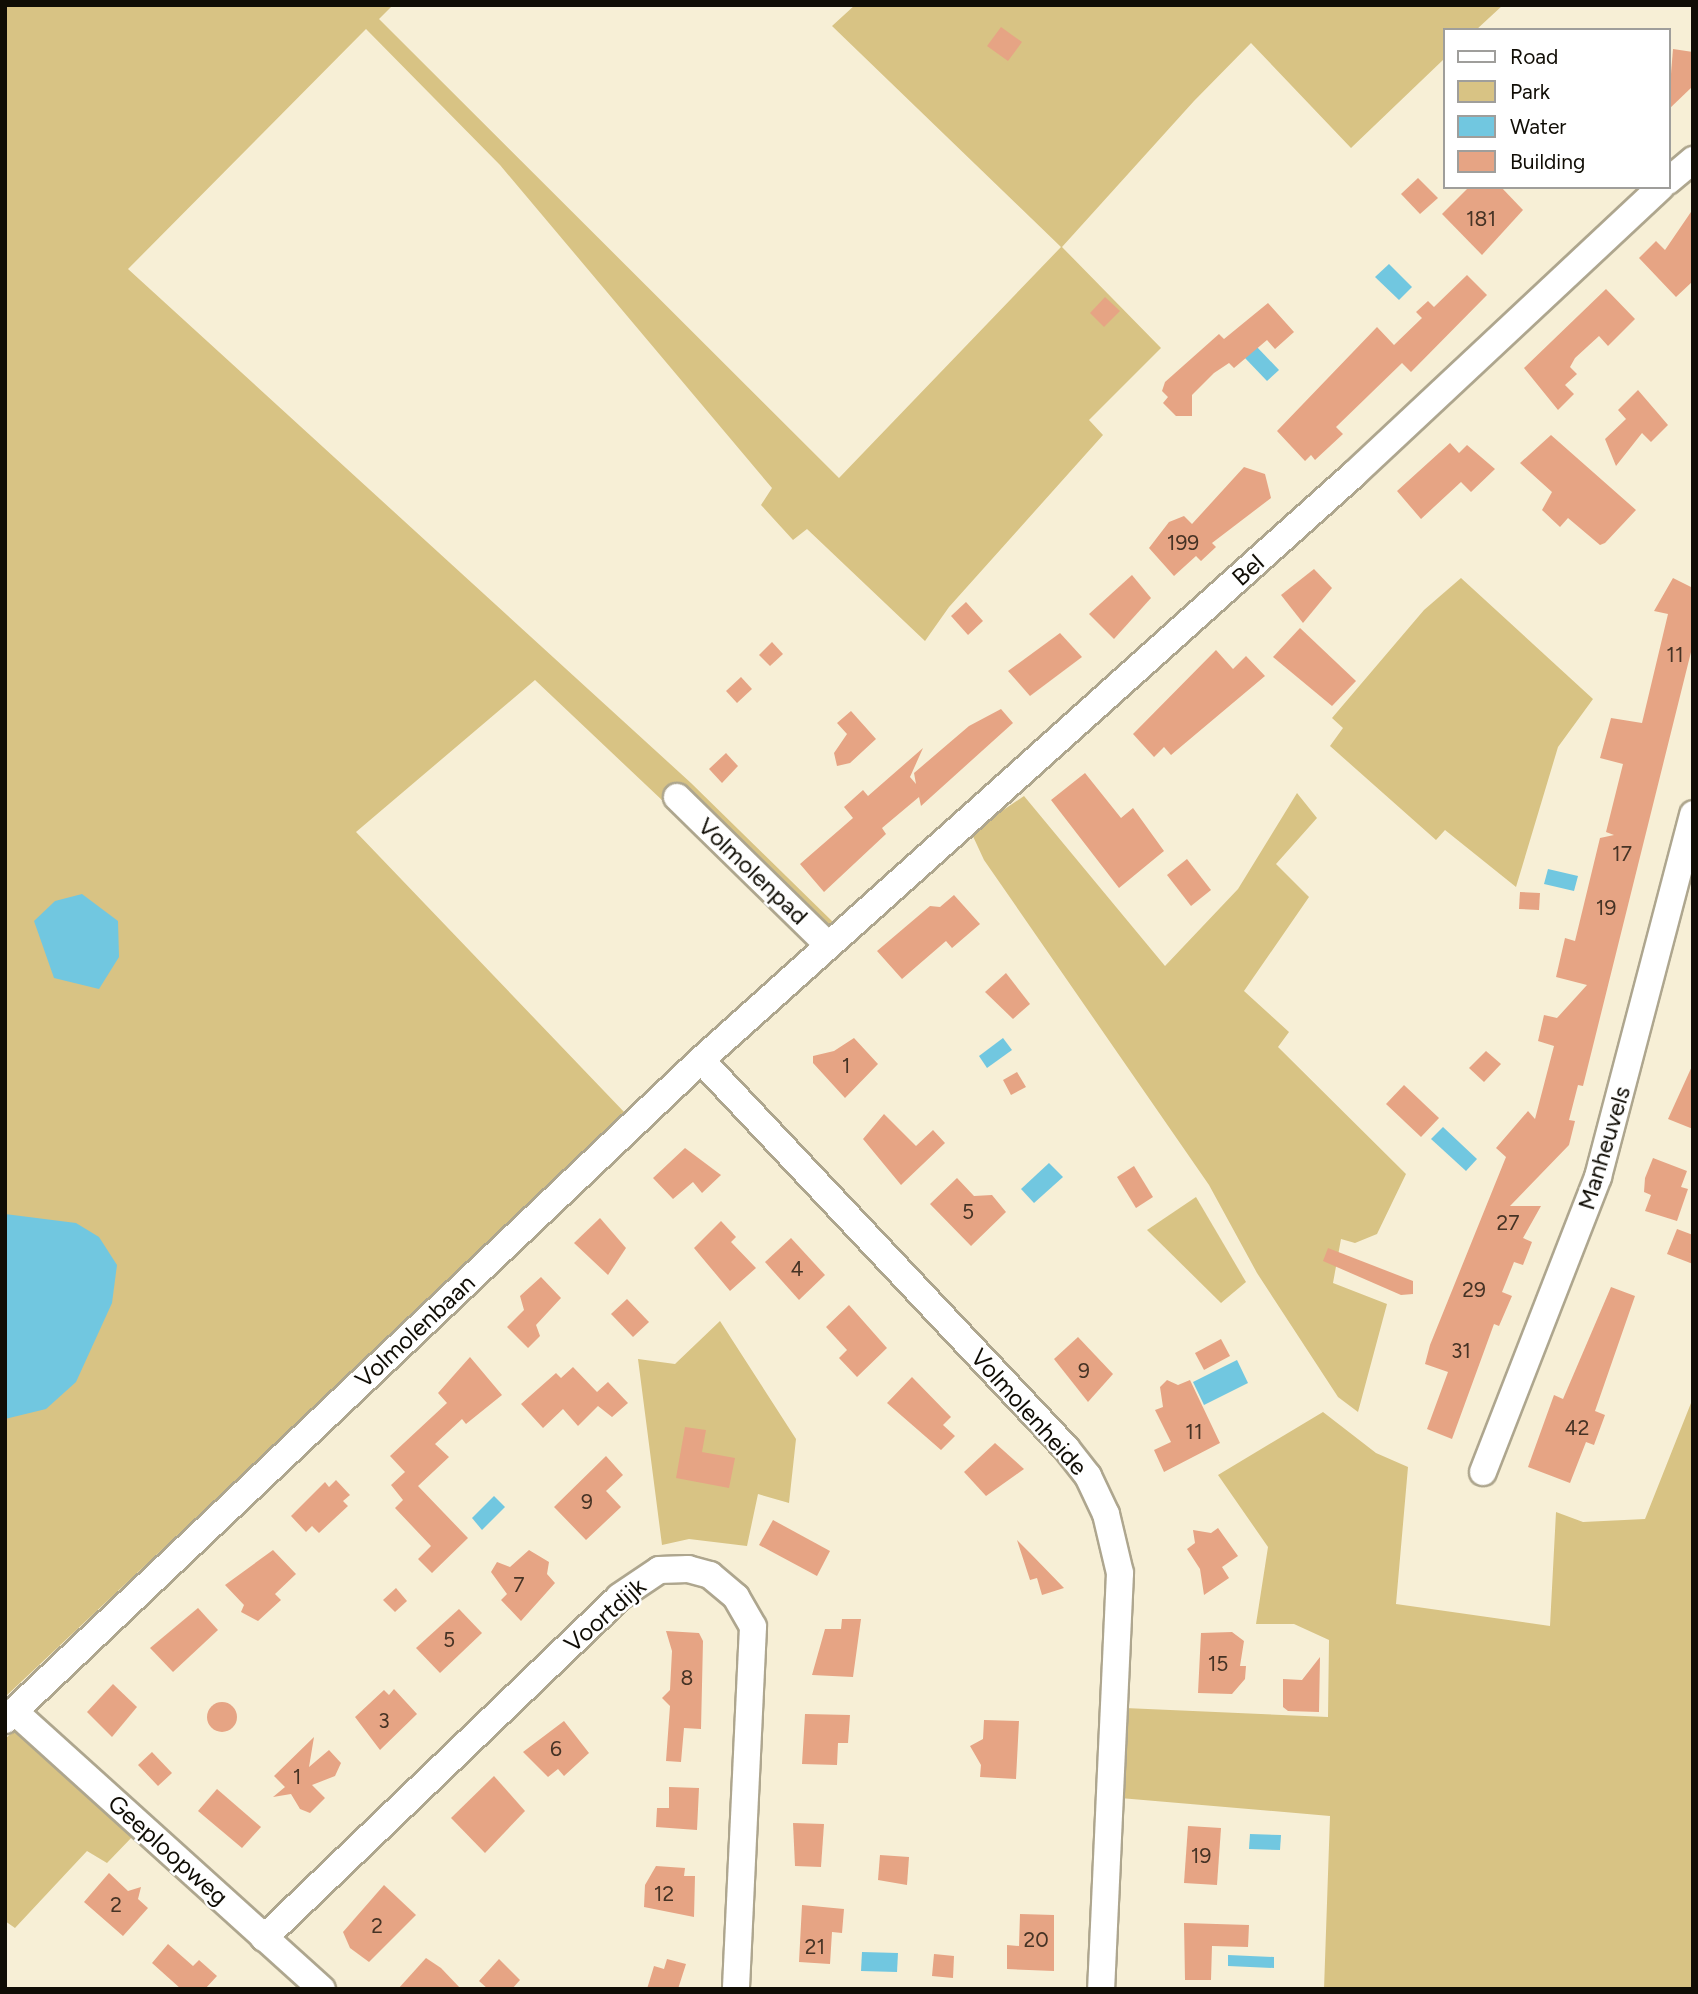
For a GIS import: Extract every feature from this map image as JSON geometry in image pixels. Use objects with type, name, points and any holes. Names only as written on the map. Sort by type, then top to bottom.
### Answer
[{"type":"street","points":[[1670,179],[1693,160]]},
{"type":"street","name":"Bel","points":[[828,946],[1354,474],[1659,189]]},
{"type":"street","name":"Volmolenpad","points":[[677,797],[828,946]]},
{"type":"street","name":"Manheuvels","points":[[1483,1472],[1598,1177],[1693,814]]},
{"type":"street","name":"Volmolenbaan","points":[[10,1715],[701,1060],[828,946]]},
{"type":"street","name":"Volmolenheide","points":[[701,1060],[1066,1448],[1088,1476],[1106,1514],[1120,1573],[1101,1989]]},
{"type":"street","name":"Voortdijk","points":[[264,1938],[619,1597],[659,1570],[688,1569],[710,1575],[736,1597],[753,1627],[736,1989]]},
{"type":"street","name":"Geeploopweg","points":[[10,1715],[322,1989]]},
{"type":"green space","points":[[5,5],[393,5],[379,19],[839,478],[1061,247],[832,26],[855,5],[1503,5],[1478,28],[1442,28],[1442,61],[1351,148],[1251,43],[1194,101],[1062,247],[1161,348],[1089,420],[1103,435],[949,607],[925,641],[807,529],[793,540],[761,505],[772,488],[500,165],[366,29],[128,269],[691,783],[834,923],[812,942],[535,680],[356,832],[626,1114],[5,1697]]},
{"type":"green space","points":[[1461,578],[1593,699],[1558,747],[1516,887],[1445,830],[1436,840],[1330,746],[1343,728],[1332,718],[1424,610]]},
{"type":"green space","points":[[1297,793],[1317,818],[1276,864],[1309,897],[1244,991],[1289,1032],[1278,1047],[1406,1174],[1377,1234],[1355,1243],[1341,1239],[1333,1283],[1387,1304],[1358,1412],[1338,1397],[1257,1273],[1209,1185],[984,860],[971,832],[1024,796],[1165,966],[1238,889]]},
{"type":"green space","points":[[1196,1197],[1246,1282],[1221,1303],[1147,1230]]},
{"type":"green space","points":[[720,1321],[796,1439],[789,1503],[758,1494],[747,1546],[689,1539],[662,1545],[638,1359],[675,1364]]},
{"type":"green space","points":[[1693,1398],[1693,1989],[1324,1989],[1330,1816],[1120,1798],[1125,1708],[1328,1717],[1329,1640],[1294,1624],[1256,1624],[1268,1547],[1218,1475],[1323,1412],[1376,1453],[1408,1467],[1396,1604],[1550,1626],[1556,1512],[1583,1522],[1645,1519]]},
{"type":"green space","points":[[16,1729],[134,1835],[107,1863],[87,1851],[15,1928],[5,1921],[5,1739]]},
{"type":"water","points":[[1389,264],[1412,287],[1399,300],[1375,277]]},
{"type":"water","points":[[1256,346],[1279,370],[1267,381],[1244,357]]},
{"type":"water","points":[[1548,869],[1578,876],[1574,891],[1544,884]]},
{"type":"water","points":[[82,894],[118,921],[119,957],[99,989],[54,978],[34,921],[55,901]]},
{"type":"water","points":[[1003,1038],[1012,1050],[987,1068],[979,1056]]},
{"type":"water","points":[[1443,1127],[1477,1159],[1466,1171],[1431,1139]]},
{"type":"water","points":[[1049,1163],[1063,1177],[1034,1203],[1021,1189]]},
{"type":"water","points":[[5,1214],[76,1223],[99,1237],[117,1265],[112,1303],[76,1382],[46,1409],[5,1419]]},
{"type":"water","points":[[1237,1360],[1248,1383],[1204,1405],[1193,1382]]},
{"type":"water","points":[[494,1496],[505,1507],[482,1530],[472,1518]]},
{"type":"water","points":[[1250,1834],[1281,1835],[1280,1850],[1249,1849]]},
{"type":"water","points":[[862,1952],[898,1953],[897,1972],[861,1971]]},
{"type":"water","points":[[1228,1955],[1274,1957],[1274,1968],[1228,1966]]},
{"type":"building","points":[[1001,27],[1022,42],[1008,61],[987,46]]},
{"type":"building","points":[[1673,49],[1693,52],[1693,86],[1670,108]]},
{"type":"building","points":[[1418,178],[1438,198],[1420,214],[1401,194]]},
{"type":"building","points":[[1467,189],[1503,189],[1523,210],[1482,255],[1442,214]]},
{"type":"building","points":[[1693,209],[1693,281],[1676,297],[1639,258],[1656,241],[1665,250]]},
{"type":"building","points":[[1467,275],[1487,295],[1411,372],[1402,363],[1336,427],[1343,434],[1315,460],[1311,455],[1305,461],[1277,431],[1377,327],[1394,345],[1422,318],[1416,312],[1428,301],[1434,307]]},
{"type":"building","points":[[1606,289],[1635,319],[1608,346],[1599,336],[1575,358],[1570,367],[1577,374],[1565,385],[1574,394],[1558,410],[1524,368]]},
{"type":"building","points":[[1105,297],[1120,311],[1104,327],[1090,313]]},
{"type":"building","points":[[1268,303],[1294,332],[1275,349],[1267,340],[1234,368],[1229,363],[1214,373],[1192,395],[1192,416],[1176,416],[1163,403],[1168,397],[1162,391],[1165,382],[1219,334],[1224,339]]},
{"type":"building","points":[[1638,390],[1668,425],[1651,442],[1642,433],[1616,466],[1605,439],[1626,419],[1618,410]]},
{"type":"building","points":[[1551,435],[1636,510],[1605,543],[1600,545],[1568,518],[1560,527],[1542,510],[1552,492],[1520,463]]},
{"type":"building","points":[[1450,443],[1459,453],[1467,445],[1495,469],[1471,492],[1461,482],[1421,519],[1397,491]]},
{"type":"building","points":[[1244,467],[1265,474],[1271,498],[1212,543],[1216,547],[1201,561],[1196,556],[1174,576],[1149,548],[1169,522],[1184,516],[1192,524]]},
{"type":"building","points":[[1314,569],[1332,588],[1303,623],[1281,595]]},
{"type":"building","points":[[1132,575],[1151,598],[1114,639],[1089,614]]},
{"type":"building","points":[[1673,578],[1693,588],[1693,644],[1583,1086],[1578,1085],[1569,1120],[1575,1121],[1569,1145],[1510,1206],[1541,1206],[1523,1238],[1532,1242],[1523,1265],[1514,1262],[1502,1292],[1512,1296],[1499,1326],[1494,1324],[1452,1439],[1427,1429],[1448,1372],[1425,1364],[1430,1345],[1506,1157],[1496,1148],[1528,1111],[1535,1119],[1554,1046],[1538,1041],[1544,1015],[1557,1018],[1587,985],[1556,977],[1565,938],[1575,941],[1600,838],[1614,835],[1606,832],[1623,764],[1600,758],[1611,718],[1642,723],[1668,614],[1654,611]]},
{"type":"building","points":[[966,602],[983,621],[968,635],[951,616]]},
{"type":"building","points":[[1300,628],[1356,681],[1332,706],[1273,657]]},
{"type":"building","points":[[1060,633],[1082,657],[1030,696],[1008,671]]},
{"type":"building","points":[[772,642],[783,654],[770,666],[759,655]]},
{"type":"building","points":[[1216,650],[1233,669],[1246,656],[1265,676],[1171,755],[1164,747],[1154,757],[1133,734]]},
{"type":"building","points":[[741,677],[752,689],[737,703],[726,691]]},
{"type":"building","points":[[1001,709],[1013,723],[921,806],[919,797],[882,828],[886,834],[824,892],[800,864],[853,818],[844,807],[863,790],[868,796],[923,748],[910,777],[916,784],[914,773],[969,726]]},
{"type":"building","points":[[851,711],[876,739],[850,763],[837,766],[834,753],[847,734],[837,723]]},
{"type":"building","points":[[726,753],[738,766],[722,783],[709,769]]},
{"type":"building","points":[[1085,773],[1121,818],[1133,808],[1164,851],[1119,888],[1051,800]]},
{"type":"building","points":[[1187,859],[1211,890],[1191,906],[1167,875]]},
{"type":"building","points":[[1520,892],[1540,893],[1539,910],[1519,909]]},
{"type":"building","points":[[954,895],[980,924],[952,948],[946,941],[902,979],[877,951],[930,906],[940,907]]},
{"type":"building","points":[[1006,973],[1030,1004],[1013,1019],[985,992]]},
{"type":"building","points":[[854,1038],[878,1064],[845,1098],[813,1063],[813,1056],[834,1051]]},
{"type":"building","points":[[1486,1051],[1501,1064],[1484,1082],[1469,1068]]},
{"type":"building","points":[[1693,1064],[1693,1129],[1668,1119]]},
{"type":"building","points":[[1017,1072],[1026,1087],[1011,1095],[1003,1080]]},
{"type":"building","points":[[1404,1085],[1439,1118],[1421,1137],[1386,1104]]},
{"type":"building","points":[[884,1114],[916,1146],[933,1130],[945,1143],[901,1185],[863,1139]]},
{"type":"building","points":[[685,1148],[721,1175],[702,1193],[693,1182],[673,1199],[653,1178]]},
{"type":"building","points":[[1653,1158],[1687,1171],[1681,1187],[1688,1189],[1677,1221],[1645,1211],[1651,1195],[1644,1192],[1645,1178]]},
{"type":"building","points":[[1134,1166],[1153,1197],[1136,1208],[1117,1177]]},
{"type":"building","points":[[957,1178],[974,1196],[992,1195],[1006,1212],[971,1246],[930,1204]]},
{"type":"building","points":[[600,1218],[626,1248],[608,1275],[574,1243]]},
{"type":"building","points":[[721,1221],[736,1237],[731,1242],[756,1268],[730,1291],[694,1248]]},
{"type":"building","points":[[1677,1229],[1693,1235],[1693,1264],[1667,1254]]},
{"type":"building","points":[[791,1238],[825,1275],[799,1300],[765,1262]]},
{"type":"building","points":[[1328,1248],[1413,1281],[1413,1294],[1401,1295],[1323,1261]]},
{"type":"building","points":[[541,1277],[561,1298],[536,1325],[540,1336],[528,1348],[507,1327],[524,1310],[520,1296]]},
{"type":"building","points":[[1611,1287],[1635,1296],[1595,1411],[1605,1415],[1594,1445],[1586,1442],[1570,1483],[1528,1467],[1554,1395],[1563,1399]]},
{"type":"building","points":[[627,1299],[649,1322],[633,1337],[611,1314]]},
{"type":"building","points":[[849,1305],[887,1348],[857,1377],[839,1358],[847,1350],[826,1327]]},
{"type":"building","points":[[1078,1337],[1113,1374],[1088,1402],[1054,1359]]},
{"type":"building","points":[[1221,1339],[1230,1356],[1204,1370],[1195,1353]]},
{"type":"building","points":[[470,1357],[502,1395],[466,1424],[462,1419],[435,1444],[449,1457],[418,1486],[468,1538],[432,1573],[418,1559],[431,1546],[395,1508],[403,1500],[391,1485],[405,1472],[390,1456],[447,1403],[438,1393]]},
{"type":"building","points":[[573,1367],[597,1392],[608,1382],[628,1403],[612,1417],[598,1406],[578,1426],[563,1409],[543,1428],[521,1404],[556,1373],[561,1378]]},
{"type":"building","points":[[912,1377],[951,1417],[943,1425],[955,1436],[941,1450],[887,1403]]},
{"type":"building","points":[[1167,1380],[1178,1385],[1190,1380],[1220,1443],[1164,1472],[1154,1450],[1171,1442],[1155,1410],[1163,1407],[1160,1387]]},
{"type":"building","points":[[685,1427],[706,1430],[702,1452],[735,1458],[729,1488],[676,1478]]},
{"type":"building","points":[[995,1443],[1024,1469],[986,1496],[964,1472]]},
{"type":"building","points":[[606,1456],[623,1475],[606,1491],[621,1507],[586,1540],[554,1507]]},
{"type":"building","points":[[336,1480],[350,1495],[343,1501],[348,1506],[319,1533],[312,1526],[306,1532],[291,1516],[325,1482],[329,1487]]},
{"type":"building","points":[[773,1520],[830,1551],[817,1576],[759,1545]]},
{"type":"building","points":[[1218,1528],[1238,1556],[1222,1567],[1229,1578],[1204,1595],[1200,1569],[1187,1549],[1195,1543],[1193,1530],[1211,1533]]},
{"type":"building","points":[[1017,1540],[1064,1588],[1042,1595],[1037,1578],[1030,1580]]},
{"type":"building","points":[[273,1550],[296,1574],[275,1594],[281,1600],[258,1621],[241,1612],[244,1605],[225,1585]]},
{"type":"building","points":[[529,1550],[549,1562],[547,1574],[555,1583],[521,1621],[501,1600],[507,1594],[491,1572],[497,1562],[510,1567]]},
{"type":"building","points":[[396,1588],[407,1601],[395,1612],[383,1600]]},
{"type":"building","points":[[198,1608],[218,1630],[173,1672],[150,1648]]},
{"type":"building","points":[[459,1609],[482,1633],[440,1673],[416,1648]]},
{"type":"building","points":[[842,1619],[861,1619],[853,1677],[812,1675],[825,1629],[841,1629]]},
{"type":"building","points":[[666,1631],[699,1633],[703,1641],[701,1729],[684,1728],[681,1762],[666,1761],[670,1706],[662,1698],[670,1690],[672,1651]]},
{"type":"building","points":[[1232,1632],[1244,1641],[1240,1666],[1246,1666],[1245,1679],[1232,1694],[1198,1693],[1201,1633]]},
{"type":"building","points":[[1320,1657],[1319,1712],[1288,1711],[1283,1707],[1283,1679],[1302,1680]]},
{"type":"building","points":[[113,1684],[137,1707],[112,1737],[87,1712]]},
{"type":"building","points":[[394,1689],[417,1714],[380,1750],[355,1717],[384,1690],[389,1695]]},
{"type":"building","points":[[222,1702],[233,1706],[237,1717],[233,1728],[222,1732],[211,1728],[207,1717],[211,1706]]},
{"type":"building","points":[[805,1714],[850,1715],[848,1743],[838,1743],[837,1765],[802,1764]]},
{"type":"building","points":[[984,1720],[1019,1721],[1016,1779],[980,1777],[981,1765],[970,1746],[983,1739]]},
{"type":"building","points":[[564,1721],[589,1753],[564,1776],[558,1769],[548,1777],[523,1752]]},
{"type":"building","points":[[314,1737],[309,1767],[329,1750],[341,1763],[335,1776],[312,1785],[325,1798],[310,1813],[300,1809],[291,1794],[273,1797],[285,1787],[274,1776]]},
{"type":"building","points":[[152,1752],[172,1773],[158,1786],[138,1765]]},
{"type":"building","points":[[494,1776],[525,1811],[485,1853],[451,1818]]},
{"type":"building","points":[[669,1787],[699,1788],[697,1830],[656,1827],[657,1808],[669,1808]]},
{"type":"building","points":[[217,1789],[261,1827],[242,1848],[198,1811]]},
{"type":"building","points":[[793,1823],[824,1824],[821,1867],[795,1866]]},
{"type":"building","points":[[1188,1826],[1221,1828],[1217,1885],[1184,1883]]},
{"type":"building","points":[[880,1855],[909,1857],[907,1885],[878,1880]]},
{"type":"building","points":[[656,1866],[685,1868],[684,1876],[695,1876],[694,1917],[644,1907],[645,1885]]},
{"type":"building","points":[[109,1873],[128,1891],[141,1887],[138,1899],[148,1908],[123,1936],[84,1902]]},
{"type":"building","points":[[384,1885],[416,1915],[369,1962],[350,1948],[343,1932]]},
{"type":"building","points":[[802,1905],[844,1909],[842,1933],[832,1932],[830,1964],[799,1962]]},
{"type":"building","points":[[1020,1914],[1054,1915],[1054,1971],[1007,1969],[1007,1945],[1019,1946]]},
{"type":"building","points":[[1184,1923],[1249,1925],[1248,1947],[1212,1946],[1211,1980],[1185,1980]]},
{"type":"building","points":[[168,1944],[193,1966],[199,1960],[217,1976],[205,1989],[181,1989],[152,1963]]},
{"type":"building","points":[[934,1954],[954,1956],[953,1978],[932,1976]]},
{"type":"building","points":[[426,1958],[441,1968],[461,1989],[398,1989]]},
{"type":"building","points":[[499,1959],[520,1980],[512,1989],[488,1989],[479,1981]]},
{"type":"building","points":[[667,1959],[686,1964],[678,1989],[647,1989],[654,1966],[664,1969]]}]
